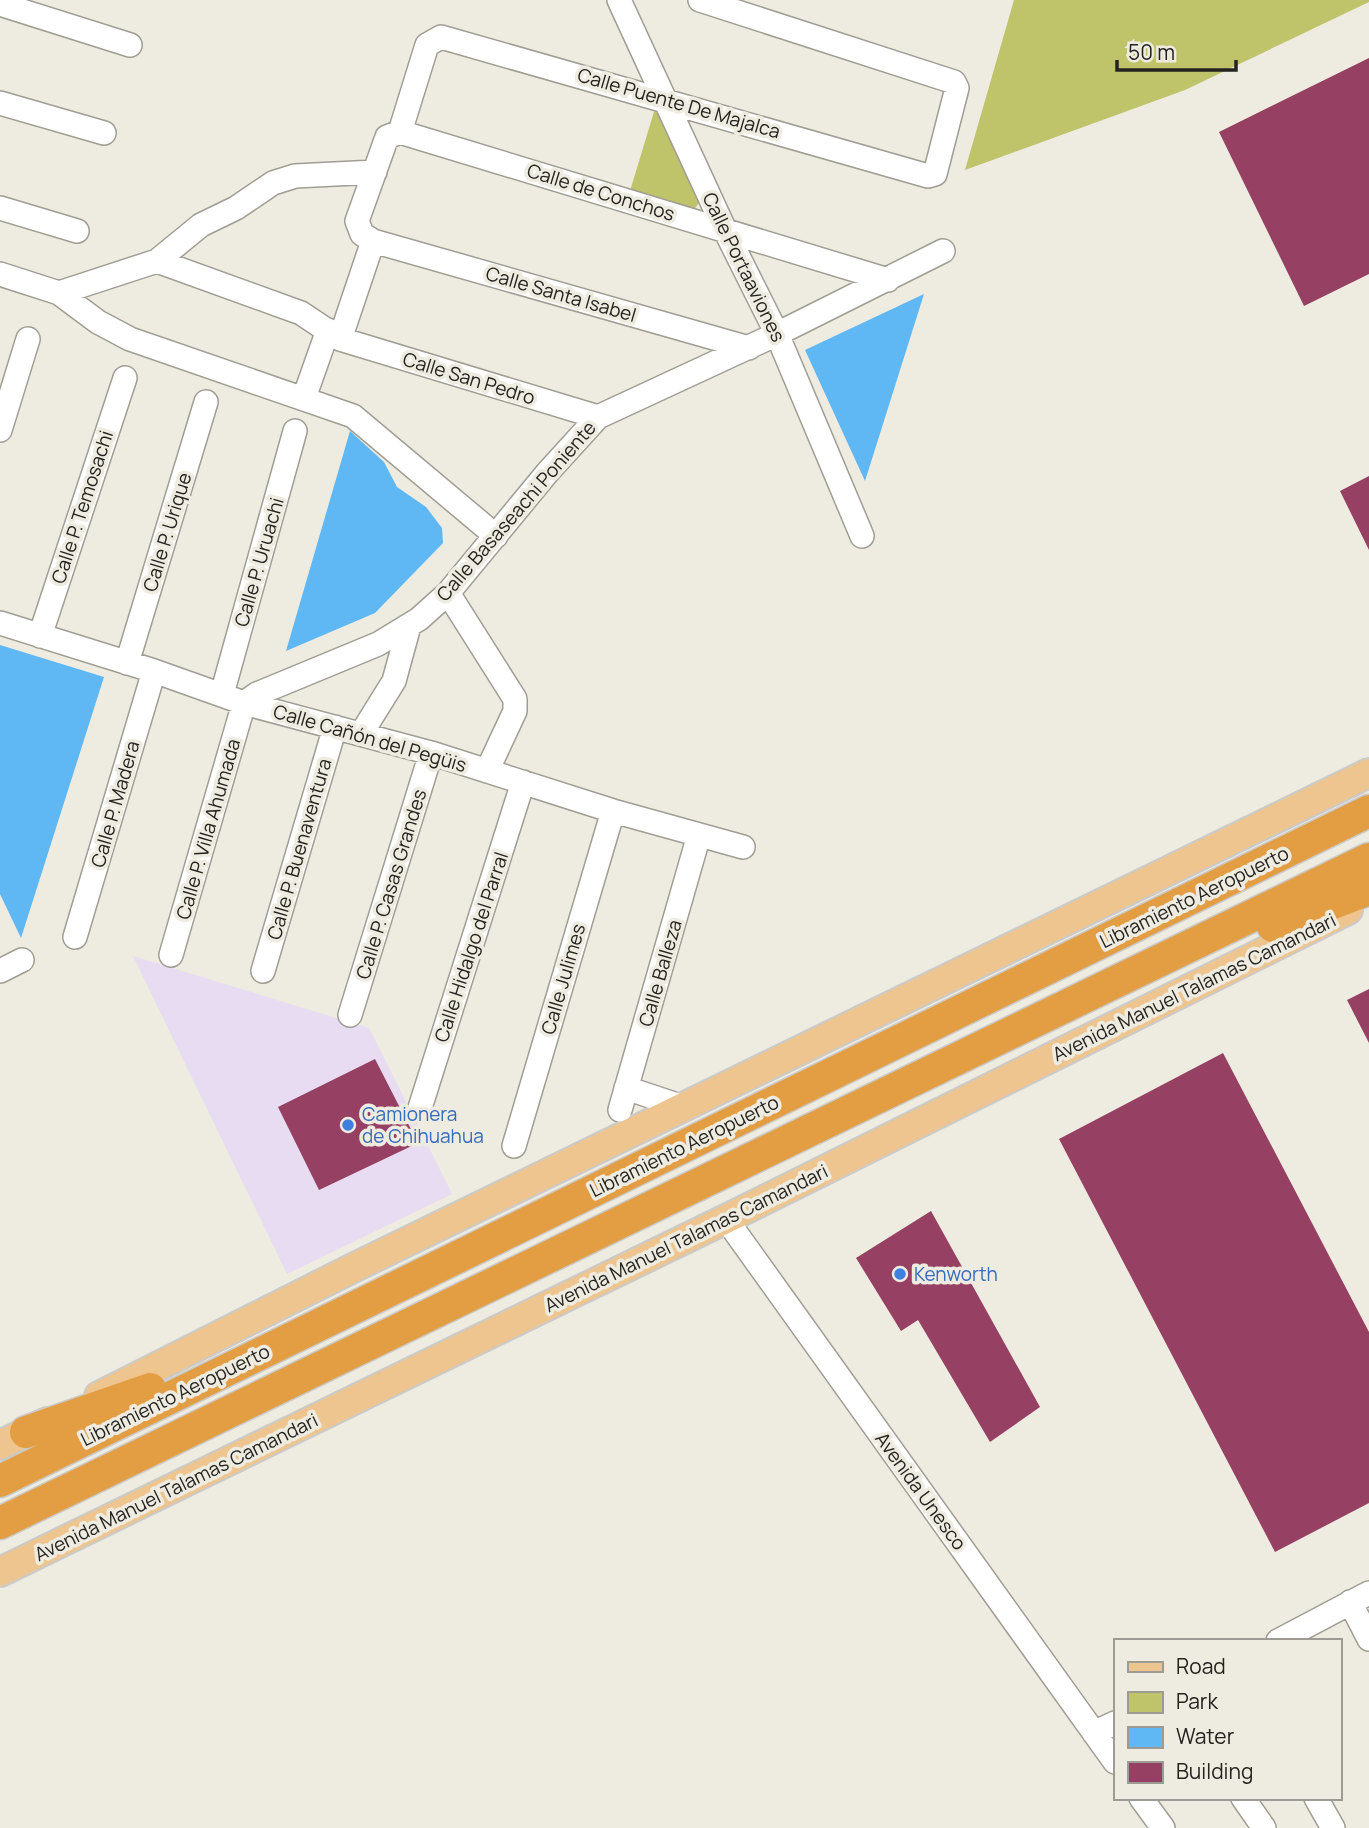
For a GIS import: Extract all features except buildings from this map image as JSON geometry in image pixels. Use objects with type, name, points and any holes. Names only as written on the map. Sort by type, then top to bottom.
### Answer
[{"type":"highway","points":[[1277,857],[1369,797]]},
{"type":"highway","name":"Libramiento Aeropuerto","points":[[0,1481],[1369,811]]},
{"type":"highway","name":"Libramiento Aeropuerto","points":[[0,1523],[1369,859]]},
{"type":"highway","points":[[1177,954],[1273,926],[1369,889]]},
{"type":"highway","points":[[13,1438],[280,1343]]},
{"type":"main road","points":[[13,1438],[683,1107],[1369,773]]},
{"type":"main road","name":"Avenida Manuel Talamas Camandari","points":[[0,1572],[726,1219],[1369,900]]},
{"type":"street","name":"Calle Portaaviones","points":[[620,0],[724,228],[777,334],[862,536]]},
{"type":"street","name":"Calle Puente De Majalca","points":[[400,132],[427,45],[435,38],[447,38],[933,175],[957,88],[950,79],[700,0]]},
{"type":"street","points":[[0,4],[130,45]]},
{"type":"street","points":[[0,103],[103,133]]},
{"type":"street","points":[[304,398],[334,335],[373,241],[362,234],[357,221],[387,137],[400,132]]},
{"type":"street","name":"Calle de Conchos","points":[[400,132],[888,279]]},
{"type":"street","points":[[59,293],[157,261],[201,225],[236,208],[273,183],[295,176],[376,172]]},
{"type":"street","points":[[0,208],[77,231]]},
{"type":"street","name":"Calle Santa Isabel","points":[[373,241],[749,348]]},
{"type":"street","name":"Calle Basaseachi Poniente","points":[[244,703],[257,694],[378,644],[409,626],[448,593],[547,473],[598,417],[749,348],[943,251]]},
{"type":"street","name":"Calle San Pedro","points":[[157,261],[302,313],[334,335],[598,417]]},
{"type":"street","points":[[0,274],[59,293],[97,322],[130,339],[353,416],[496,536]]},
{"type":"street","points":[[0,430],[28,340]]},
{"type":"street","name":"Calle P. Temosachi","points":[[40,636],[125,378]]},
{"type":"street","name":"Calle P. Urique","points":[[127,663],[206,402]]},
{"type":"street","name":"Calle P. Uruachi","points":[[222,694],[295,431]]},
{"type":"street","points":[[448,593],[515,699],[515,711],[487,771]]},
{"type":"street","name":"Calle Cañón del Pegüis","points":[[0,623],[154,671],[244,703],[431,754],[613,811],[743,847]]},
{"type":"street","points":[[361,734],[394,681],[409,626]]},
{"type":"street","name":"Calle P. Madera","points":[[75,937],[154,671]]},
{"type":"street","name":"Calle P. Villa Ahumada","points":[[172,955],[244,703]]},
{"type":"street","name":"Calle P. Buenaventura","points":[[262,971],[335,727]]},
{"type":"street","name":"Calle P. Casas Grandes","points":[[350,1015],[431,754]]},
{"type":"street","name":"Calle Hidalgo del Parral","points":[[419,1111],[523,782]]},
{"type":"street","name":"Calle Julimes","points":[[514,1146],[613,811]]},
{"type":"street","name":"Calle Balleza","points":[[620,1110],[699,835]]},
{"type":"street","points":[[0,971],[22,960]]},
{"type":"street","points":[[626,1088],[683,1107]]},
{"type":"street","name":"Avenida Unesco","points":[[726,1219],[1114,1761]]},
{"type":"street","points":[[1282,1639],[1360,1598],[1369,1639]]},
{"type":"street","points":[[1094,1733],[1114,1723]]},
{"type":"street","points":[[1143,1800],[1163,1828]]},
{"type":"street","points":[[1244,1800],[1264,1828]]},
{"type":"street","points":[[1317,1800],[1333,1828]]},
{"type":"shaded area","points":[[133,956],[369,1028],[452,1194],[287,1274]]},
{"type":"green space","points":[[1014,0],[1369,2],[1185,90],[965,170]]},
{"type":"green space","points":[[656,105],[701,200],[693,211],[630,191]]},
{"type":"water","points":[[924,294],[865,481],[805,350]]},
{"type":"water","points":[[350,431],[384,462],[397,487],[426,507],[442,528],[443,543],[375,613],[286,651]]},
{"type":"water","points":[[0,645],[104,677],[21,938],[0,894]]},
{"type":"place","name":"Camionera de Chihuahua","points":[[348,1125]]},
{"type":"place","name":"Kenworth","points":[[900,1274]]}]
